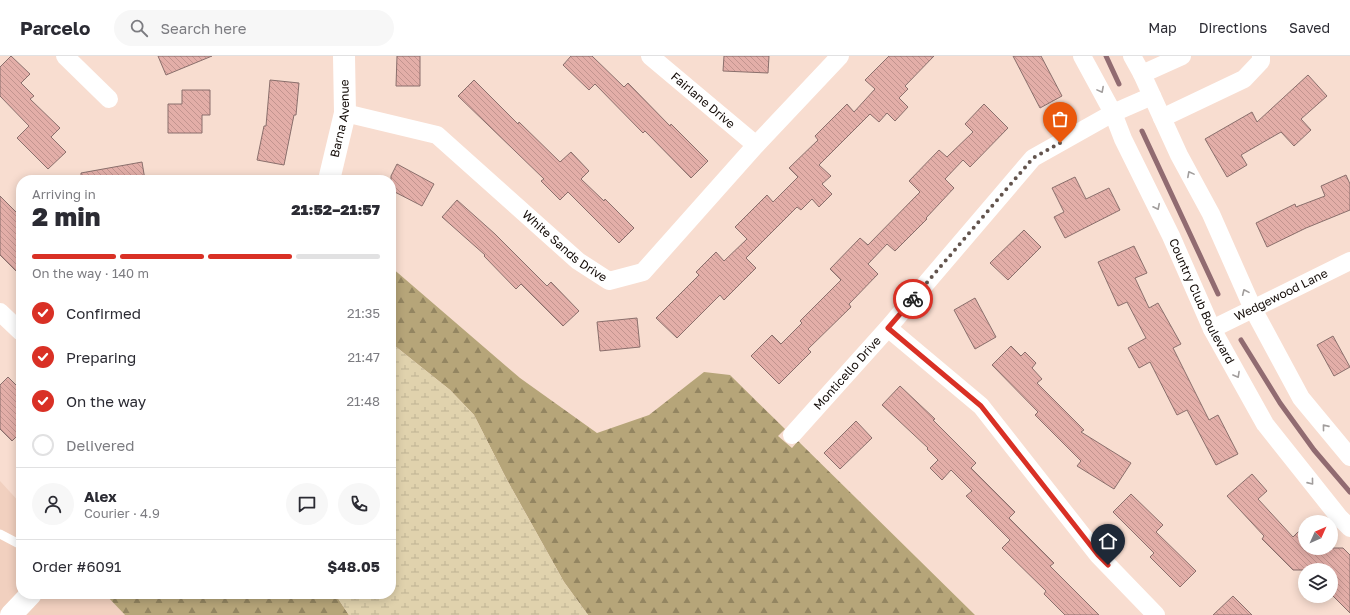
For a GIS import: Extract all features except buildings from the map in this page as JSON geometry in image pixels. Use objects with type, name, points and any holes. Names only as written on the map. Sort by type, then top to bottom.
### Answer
[{"type":"street","points":[[65,56],[109,99]]},
{"type":"street","name":"Barna Avenue","points":[[330,175],[345,113],[344,56]]},
{"type":"street","name":"Fairlane Drive","points":[[650,56],[756,145]]},
{"type":"street","name":"White Sands Drive","points":[[345,113],[437,135],[578,261],[609,281],[643,272],[756,145],[840,56]]},
{"type":"street","name":"Country Club Boulevard","points":[[1082,56],[1113,113],[1123,139],[1171,236],[1212,329],[1265,424],[1339,517],[1350,528]]},
{"type":"street","points":[[1132,56],[1180,155],[1211,214],[1252,310],[1301,398],[1350,458]]},
{"type":"street","points":[[1142,74],[1182,56]]},
{"type":"street","points":[[1162,118],[1244,79],[1261,61],[1261,56]]},
{"type":"street","name":"Monticello Drive","points":[[792,435],[888,328],[1033,158],[1113,113],[1152,96]]},
{"type":"street","name":"Wedgewood Lane","points":[[1212,329],[1350,261]]},
{"type":"street","points":[[0,312],[16,327]]},
{"type":"street","points":[[888,328],[981,406],[1098,555],[1156,615]]},
{"type":"street","points":[[10,615],[26,599]]},
{"type":"lane","points":[[0,534],[16,543]]},
{"type":"shaded area","points":[[0,481],[16,499],[16,597],[0,613]]},
{"type":"shaded area","points":[[39,599],[110,599],[125,615],[23,615]]},
{"type":"green space","points":[[396,271],[520,378],[597,433],[649,415],[704,372],[730,375],[785,429],[778,436],[792,448],[798,441],[975,615],[588,615],[564,582],[507,480],[474,415],[450,390],[396,347]]},
{"type":"green space","points":[[396,347],[450,390],[474,415],[507,480],[564,582],[588,615],[349,615],[338,599],[396,599]]},
{"type":"green space","points":[[110,599],[338,599],[349,615],[125,615]]},
{"type":"waterway","points":[[1106,56],[1119,84]]},
{"type":"waterway","points":[[1142,131],[1218,294]]},
{"type":"waterway","points":[[1241,340],[1280,403],[1314,450],[1350,492]]},
{"type":"way so far","points":[[913,299],[1033,158],[1060,143]]},
{"type":"route","points":[[913,299],[888,328],[981,406],[1046,490],[1098,555],[1108,565]]}]
